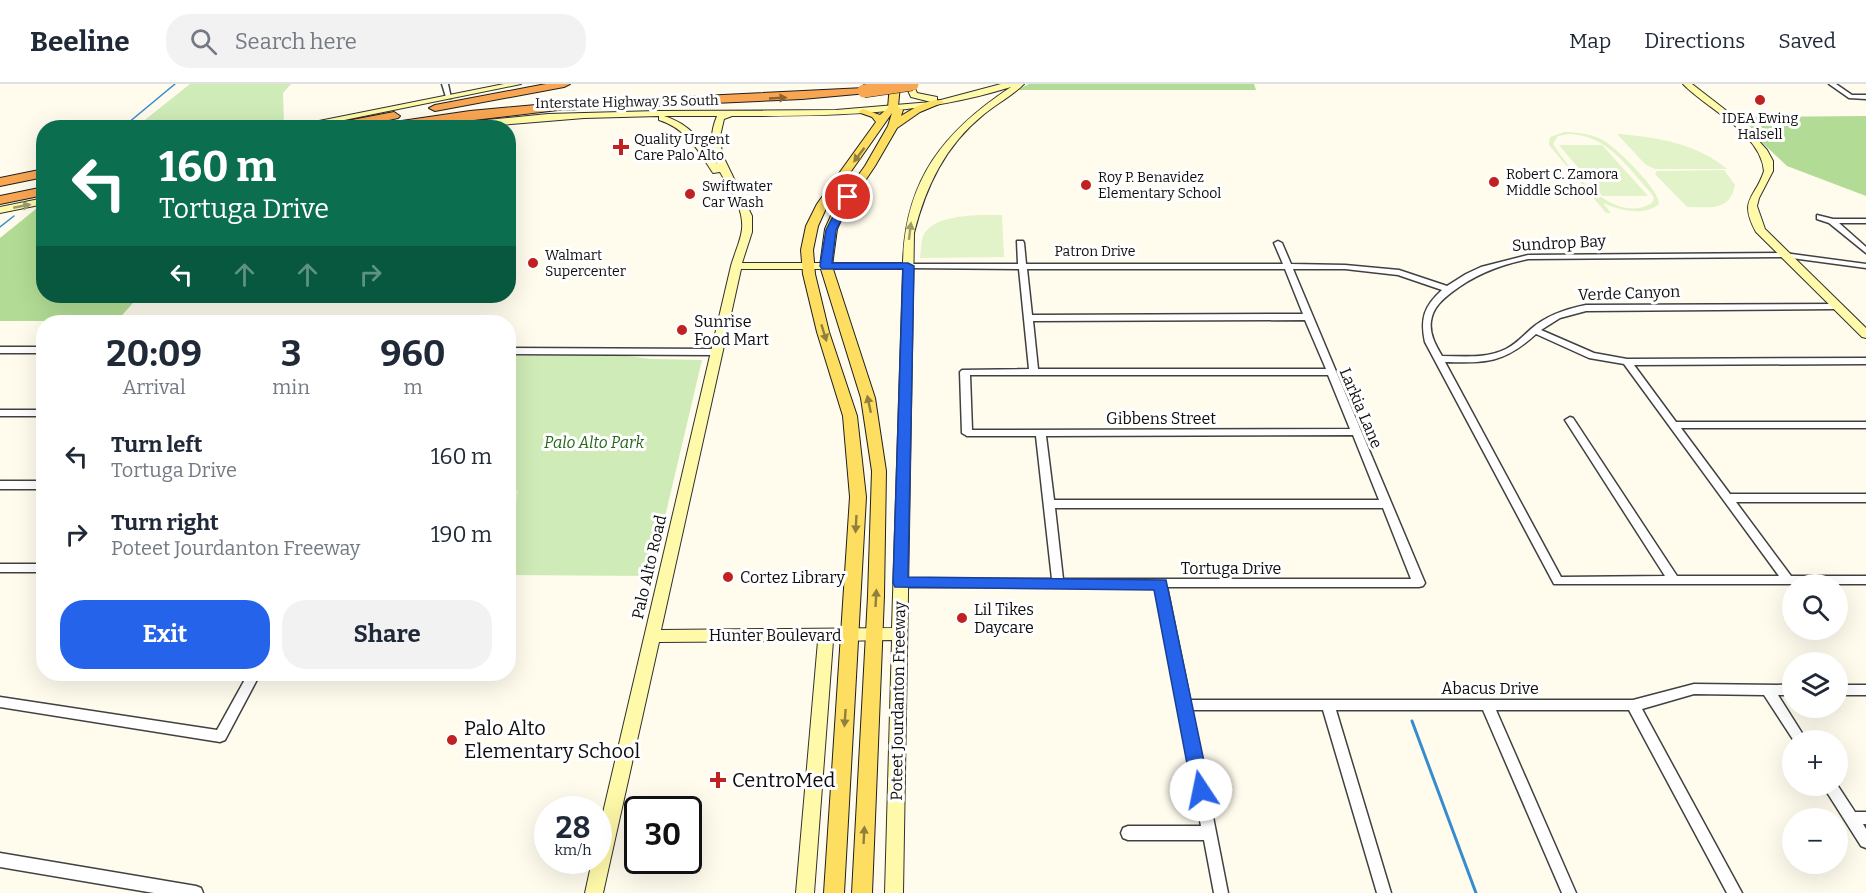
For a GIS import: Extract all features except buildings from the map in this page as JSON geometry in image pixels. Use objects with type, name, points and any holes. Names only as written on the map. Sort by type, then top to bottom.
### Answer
[{"type":"highway","points":[[373,120],[564,84]]},
{"type":"highway","points":[[437,120],[500,111],[581,104],[801,96],[864,91],[911,84]]},
{"type":"highway","points":[[447,120],[500,111]]},
{"type":"highway","points":[[0,181],[36,174]]},
{"type":"highway","points":[[0,190],[36,183]]},
{"type":"highway","points":[[0,200],[36,193]]},
{"type":"main road","points":[[893,109],[895,84]]},
{"type":"main road","points":[[858,112],[875,116],[887,124],[939,102]]},
{"type":"main road","name":"Poteet Jourdanton Freeway","points":[[862,893],[879,514],[876,439],[868,398],[826,266],[831,230],[840,209],[870,166],[887,124],[887,112],[893,109]]},
{"type":"main road","name":"Poteet Jourdanton Freeway","points":[[834,893],[858,497],[850,416],[823,332],[808,266],[807,250],[812,226],[823,204],[887,124]]},
{"type":"street","points":[[445,84],[449,97]]},
{"type":"street","points":[[330,120],[518,84]]},
{"type":"street","points":[[858,112],[879,102],[881,84]]},
{"type":"street","points":[[911,84],[911,93],[919,98],[955,99],[1010,84]]},
{"type":"street","name":"Poteet Jourdanton Freeway","points":[[894,893],[909,233],[919,194],[946,145],[975,116],[1020,84]]},
{"type":"street","points":[[1687,84],[1752,138],[1766,155],[1767,177],[1754,195],[1752,210],[1760,230],[1866,334]]},
{"type":"street","points":[[1832,84],[1851,97],[1866,97]]},
{"type":"street","name":"Interstate Highway 35 South","points":[[512,120],[557,115],[858,112],[955,99]]},
{"type":"street","name":"Palo Alto Road","points":[[594,893],[715,352],[740,249],[746,236],[745,207],[720,166],[714,147],[714,134],[720,117],[731,113]]},
{"type":"street","name":"Palo Alto Road","points":[[627,114],[673,121],[692,133],[737,208],[739,228],[737,241],[740,249]]},
{"type":"street","points":[[0,210],[36,203]]},
{"type":"street","points":[[1821,217],[1832,221],[1866,221]]},
{"type":"street","points":[[1832,221],[1866,251]]},
{"type":"street","points":[[1020,243],[1034,372],[1330,372]]},
{"type":"street","name":"Larkia Lane","points":[[1278,243],[1419,583]]},
{"type":"street","name":"Sundrop Bay","points":[[1674,581],[1558,581],[1430,342],[1426,320],[1434,304],[1480,269],[1499,262],[1528,257],[1784,255],[1866,266]]},
{"type":"street","name":"Patron Drive","points":[[736,266],[1288,267],[1381,270],[1417,278],[1450,290]]},
{"type":"street","name":"Verde Canyon","points":[[1438,359],[1498,356],[1516,347],[1557,315],[1586,308],[1835,306]]},
{"type":"street","points":[[1028,318],[1307,317]]},
{"type":"street","points":[[1535,330],[1592,356],[1627,362],[1866,362]]},
{"type":"street","points":[[0,350],[36,350]]},
{"type":"street","points":[[516,351],[715,352]]},
{"type":"street","points":[[1627,362],[1784,574]]},
{"type":"street","name":"Gibbens Street","points":[[1034,372],[965,372],[967,433],[1355,432]]},
{"type":"street","points":[[0,413],[36,413]]},
{"type":"street","points":[[1570,420],[1674,581],[1782,580]]},
{"type":"street","points":[[1673,425],[1866,425]]},
{"type":"street","points":[[1041,433],[1058,584]]},
{"type":"street","points":[[0,485],[36,485]]},
{"type":"street","points":[[1727,498],[1866,498]]},
{"type":"street","points":[[1048,504],[1385,504]]},
{"type":"street","points":[[0,568],[36,568]]},
{"type":"street","points":[[1848,580],[1866,580]]},
{"type":"street","name":"Tortuga Drive","points":[[900,583],[1419,583]]},
{"type":"street","points":[[1161,584],[1221,893]]},
{"type":"street","name":"Hunter Boulevard","points":[[652,636],[899,633]]},
{"type":"street","points":[[805,893],[826,634]]},
{"type":"street","points":[[0,702],[220,736],[250,681]]},
{"type":"street","points":[[1768,690],[1794,730]]},
{"type":"street","name":"Abacus Drive","points":[[1185,705],[1634,705],[1647,703],[1679,691],[1782,690]]},
{"type":"street","points":[[1848,690],[1866,690]]},
{"type":"street","points":[[1487,704],[1569,893]]},
{"type":"street","points":[[1328,705],[1384,893]]},
{"type":"street","points":[[1634,705],[1736,893]]},
{"type":"street","points":[[1837,796],[1866,841]]},
{"type":"street","points":[[1851,818],[1866,818]]},
{"type":"street","points":[[1128,833],[1209,833]]},
{"type":"street","points":[[0,860],[196,893]]},
{"type":"green space","points":[[190,84],[291,84],[283,93],[284,120],[145,120]]},
{"type":"green space","points":[[1029,84],[1254,84],[1256,90],[1017,90]]},
{"type":"green space","points":[[1866,116],[1866,196],[1787,166],[1735,117]]},
{"type":"green space","points":[[1569,132],[1601,139],[1626,159],[1645,179],[1653,189],[1659,204],[1646,210],[1631,211],[1603,203],[1611,213],[1606,213],[1549,145],[1550,137]],"holes":[[[1569,134],[1595,140],[1616,154],[1651,193],[1654,198],[1652,203],[1638,208],[1623,207],[1609,202],[1582,181],[1553,144],[1558,136]]]},
{"type":"green space","points":[[1617,134],[1646,137],[1689,147],[1727,169],[1655,169],[1646,165]]},
{"type":"green space","points":[[1559,145],[1602,145],[1648,196],[1602,196]]},
{"type":"green space","points":[[1724,170],[1735,185],[1732,194],[1723,204],[1711,207],[1687,207],[1655,174],[1657,171]]},
{"type":"green space","points":[[36,209],[36,303],[133,303],[122,315],[36,315],[36,321],[0,321],[0,238]]},
{"type":"green space","points":[[1002,215],[1004,257],[920,258],[924,234],[938,222],[960,217]]},
{"type":"green space","name":"Palo Alto Park","points":[[516,356],[628,356],[702,360],[651,576],[516,575]]},
{"type":"waterway","points":[[132,120],[175,84]]},
{"type":"waterway","points":[[0,227],[14,216]]},
{"type":"waterway","points":[[1412,721],[1476,893]]},
{"type":"place","name":"IDEA Ewing Halsell","points":[[1760,100]]},
{"type":"place","name":"Quality Urgent Care Palo Alto","points":[[621,147]]},
{"type":"place","name":"Robert C. Zamora Middle School","points":[[1494,182]]},
{"type":"place","name":"Roy P. Benavidez Elementary School","points":[[1086,185]]},
{"type":"place","name":"Swiftwater Car Wash","points":[[690,194]]},
{"type":"place","name":"Walmart Supercenter","points":[[533,263]]},
{"type":"place","name":"Sunrise Food Mart","points":[[682,330]]},
{"type":"place","name":"Cortez Library","points":[[728,577]]},
{"type":"place","name":"Lil Tikes Daycare","points":[[962,618]]},
{"type":"place","name":"Palo Alto Elementary School","points":[[452,740]]},
{"type":"place","name":"CentroMed","points":[[718,780]]},
{"type":"route","points":[[848,197],[831,230],[826,266],[908,266],[900,583],[1161,584],[1201,790]]}]
